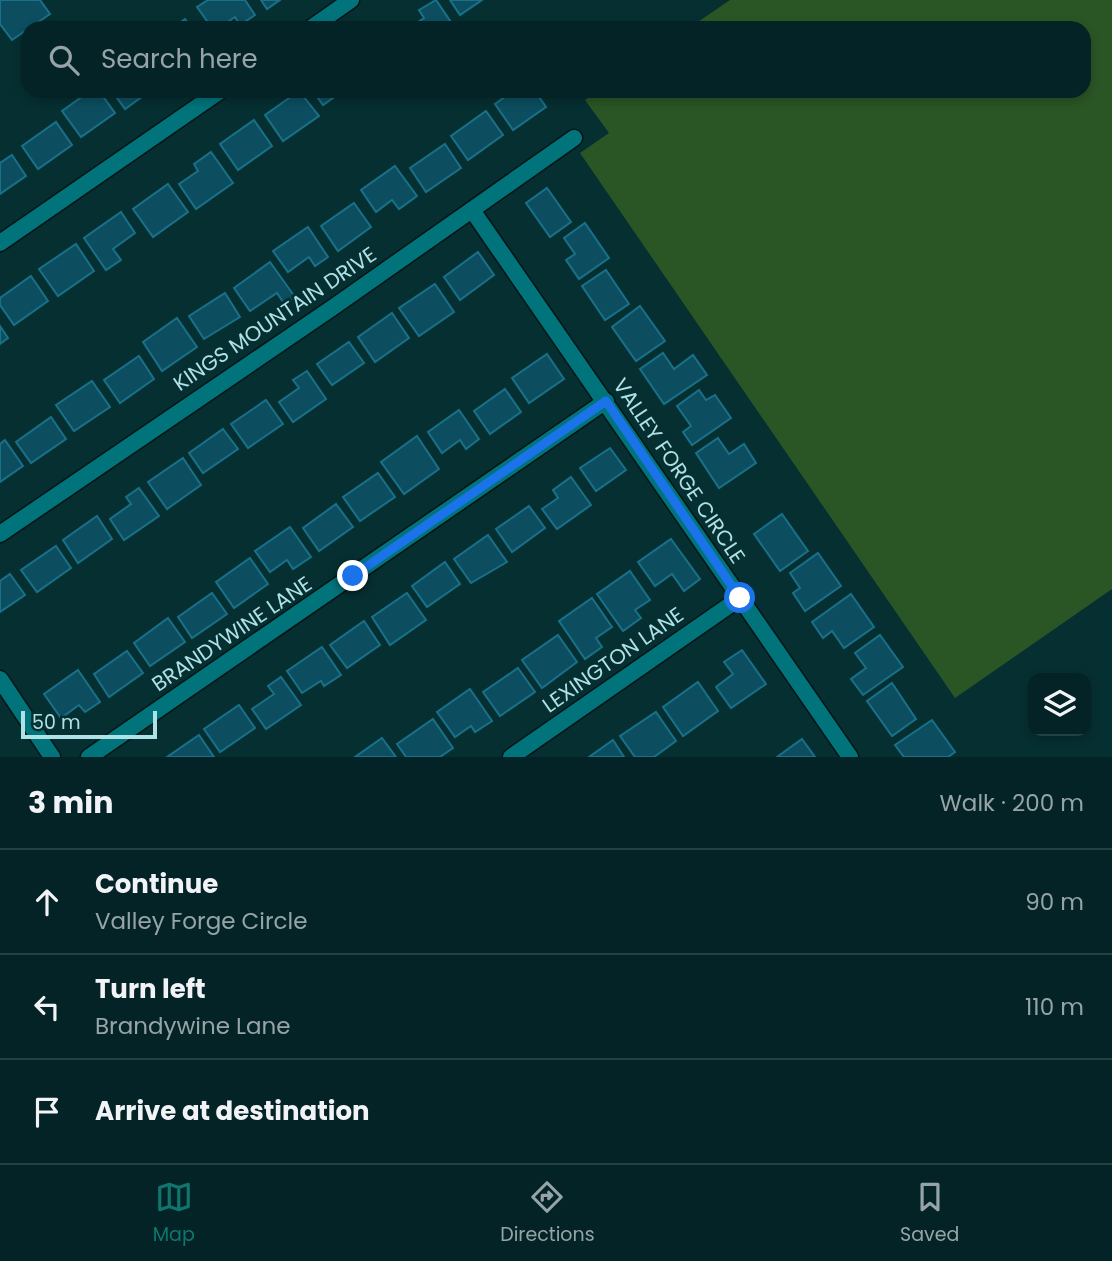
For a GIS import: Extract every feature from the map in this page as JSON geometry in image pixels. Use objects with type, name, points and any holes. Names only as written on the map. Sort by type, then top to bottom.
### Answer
[{"type":"street","points":[[320,21],[347,1]]},
{"type":"street","points":[[0,243],[210,98]]},
{"type":"street","name":"KINGS MOUNTAIN DRIVE","points":[[0,534],[574,138]]},
{"type":"street","name":"VALLEY FORGE CIRCLE","points":[[472,210],[850,757]]},
{"type":"street","name":"BRANDYWINE LANE","points":[[89,757],[606,401]]},
{"type":"street","name":"LEXINGTON LANE","points":[[511,757],[740,598]]},
{"type":"street","points":[[0,680],[52,757]]},
{"type":"green space","points":[[730,0],[1112,0],[1112,589],[955,698],[580,153],[609,133],[585,100],[1091,98],[1091,21],[699,21]]},
{"type":"building","points":[[0,0],[40,0],[50,14],[40,21],[21,21],[21,34],[12,40],[0,24]]},
{"type":"building","points":[[208,0],[245,0],[255,15],[246,21],[238,21],[235,17],[229,21],[207,21],[197,7]]},
{"type":"building","points":[[261,0],[280,0],[267,9]]},
{"type":"building","points":[[436,0],[450,21],[420,21],[424,18],[419,10]]},
{"type":"building","points":[[450,0],[482,0],[460,15]]},
{"type":"building","points":[[80,98],[104,98],[115,113],[81,137],[62,111]]},
{"type":"building","points":[[117,98],[140,98],[125,109]]},
{"type":"building","points":[[289,98],[305,98],[319,116],[283,141],[265,115]]},
{"type":"building","points":[[318,98],[333,98],[323,105]]},
{"type":"building","points":[[503,98],[540,98],[546,107],[513,130],[495,104]]},
{"type":"building","points":[[486,111],[503,135],[468,160],[451,136]]},
{"type":"building","points":[[254,120],[272,146],[238,170],[220,144]]},
{"type":"building","points":[[56,122],[72,145],[38,169],[22,146]]},
{"type":"building","points":[[445,144],[461,168],[426,192],[410,168]]},
{"type":"building","points":[[211,152],[233,183],[196,209],[179,184],[198,171],[194,164]]},
{"type":"building","points":[[12,155],[26,176],[0,194],[0,163]]},
{"type":"building","points":[[395,166],[417,196],[399,209],[392,200],[376,212],[361,190]]},
{"type":"building","points":[[168,184],[188,212],[153,237],[133,209]]},
{"type":"building","points":[[547,188],[571,222],[550,237],[526,203]]},
{"type":"building","points":[[354,203],[371,227],[338,251],[321,226]]},
{"type":"building","points":[[121,212],[135,233],[113,249],[121,260],[106,270],[84,238]]},
{"type":"building","points":[[585,223],[609,258],[579,279],[566,260],[575,254],[564,238]]},
{"type":"building","points":[[308,227],[328,257],[315,266],[309,257],[288,272],[273,251]]},
{"type":"building","points":[[76,244],[94,271],[58,296],[39,269]]},
{"type":"building","points":[[478,252],[494,275],[460,300],[444,277]]},
{"type":"building","points":[[270,262],[295,297],[285,305],[277,293],[250,311],[234,288]]},
{"type":"building","points":[[606,270],[629,304],[605,320],[582,286]]},
{"type":"building","points":[[31,276],[48,301],[14,325],[0,305],[0,298]]},
{"type":"building","points":[[435,284],[454,312],[419,336],[399,308]]},
{"type":"building","points":[[225,293],[240,317],[204,339],[189,316]]},
{"type":"building","points":[[640,306],[665,341],[636,361],[612,327]]},
{"type":"building","points":[[392,313],[409,338],[375,362],[358,337]]},
{"type":"building","points":[[177,318],[197,347],[162,371],[143,342]]},
{"type":"building","points":[[0,326],[8,338],[0,344]]},
{"type":"building","points":[[349,342],[364,363],[332,385],[317,364]]},
{"type":"building","points":[[663,353],[674,369],[693,355],[707,375],[664,404],[640,369]]},
{"type":"building","points":[[547,354],[564,379],[529,403],[512,378]]},
{"type":"building","points":[[139,356],[154,379],[120,403],[104,380]]},
{"type":"building","points":[[307,371],[326,399],[293,422],[279,402],[299,388],[293,380]]},
{"type":"building","points":[[92,381],[110,407],[74,431],[56,405]]},
{"type":"building","points":[[505,389],[521,412],[490,434],[474,411]]},
{"type":"building","points":[[699,390],[706,400],[715,395],[731,418],[692,445],[683,432],[691,426],[677,406]]},
{"type":"building","points":[[266,400],[283,424],[248,448],[231,424]]},
{"type":"building","points":[[459,410],[479,439],[466,449],[460,440],[442,453],[428,432]]},
{"type":"building","points":[[51,417],[66,439],[31,463],[16,442]]},
{"type":"building","points":[[223,429],[238,449],[203,473],[189,453]]},
{"type":"building","points":[[417,436],[439,469],[404,494],[381,462]]},
{"type":"building","points":[[718,438],[729,454],[744,444],[756,463],[719,488],[696,453]]},
{"type":"building","points":[[5,440],[23,466],[0,482],[0,444]]},
{"type":"building","points":[[610,448],[626,470],[596,491],[580,468]]},
{"type":"building","points":[[183,458],[201,485],[167,509],[148,482]]},
{"type":"building","points":[[378,473],[395,497],[360,521],[343,497]]},
{"type":"building","points":[[571,477],[591,505],[557,529],[542,509],[558,498],[553,490]]},
{"type":"building","points":[[139,488],[159,516],[124,540],[110,519],[131,504],[126,497]]},
{"type":"building","points":[[336,504],[353,527],[319,551],[303,528]]},
{"type":"building","points":[[529,506],[545,528],[512,552],[496,529]]},
{"type":"building","points":[[782,514],[808,551],[780,571],[754,534]]},
{"type":"building","points":[[97,516],[112,539],[78,563],[63,540]]},
{"type":"building","points":[[290,527],[311,557],[293,569],[287,560],[270,572],[255,551]]},
{"type":"building","points":[[488,535],[507,562],[471,583],[454,559]]},
{"type":"building","points":[[671,539],[700,579],[684,591],[672,574],[655,586],[638,562]]},
{"type":"building","points":[[56,546],[71,568],[37,592],[21,570]]},
{"type":"building","points":[[818,553],[841,586],[805,611],[793,593],[800,588],[790,573]]},
{"type":"building","points":[[250,558],[268,584],[234,608],[216,582]]},
{"type":"building","points":[[445,562],[460,584],[427,607],[412,586]]},
{"type":"building","points":[[630,571],[650,600],[635,610],[641,618],[623,631],[597,594]]},
{"type":"building","points":[[10,574],[25,595],[0,612],[0,581]]},
{"type":"building","points":[[212,593],[227,614],[192,638],[178,617]]},
{"type":"building","points":[[407,593],[426,620],[390,645],[372,617]]},
{"type":"building","points":[[851,594],[874,627],[844,648],[832,631],[823,638],[812,622]]},
{"type":"building","points":[[592,598],[612,627],[596,638],[602,647],[585,659],[559,621]]},
{"type":"building","points":[[168,618],[185,642],[150,666],[134,643]]},
{"type":"building","points":[[364,621],[380,645],[347,668],[330,645]]},
{"type":"building","points":[[558,635],[577,662],[542,688],[522,660]]},
{"type":"building","points":[[880,635],[903,667],[863,695],[851,679],[866,668],[855,653]]},
{"type":"building","points":[[322,647],[341,675],[324,686],[321,681],[302,693],[287,671]]},
{"type":"building","points":[[742,650],[766,684],[731,708],[716,687],[733,674],[724,662]]},
{"type":"building","points":[[127,651],[143,673],[109,697],[94,674]]},
{"type":"building","points":[[518,668],[535,692],[500,716],[483,692]]},
{"type":"building","points":[[78,670],[100,702],[85,712],[79,705],[61,718],[44,694]]},
{"type":"building","points":[[281,677],[301,705],[266,729],[252,709],[274,694],[268,686]]},
{"type":"building","points":[[698,682],[718,711],[683,736],[663,707]]},
{"type":"building","points":[[892,683],[916,719],[892,736],[867,701]]},
{"type":"building","points":[[470,689],[492,721],[475,732],[471,726],[455,737],[437,712]]},
{"type":"building","points":[[239,705],[255,728],[220,752],[204,729]]},
{"type":"building","points":[[656,712],[676,741],[654,757],[635,757],[620,736]]},
{"type":"building","points":[[433,719],[453,748],[440,757],[406,757],[397,744]]},
{"type":"building","points":[[932,720],[955,752],[948,757],[904,757],[895,745]]},
{"type":"building","points":[[199,735],[214,757],[167,757]]},
{"type":"building","points":[[382,738],[396,757],[355,757]]},
{"type":"building","points":[[802,739],[815,757],[777,757]]},
{"type":"building","points":[[613,740],[624,757],[589,757]]},
{"type":"route","points":[[353,576],[606,401],[740,598]]}]
